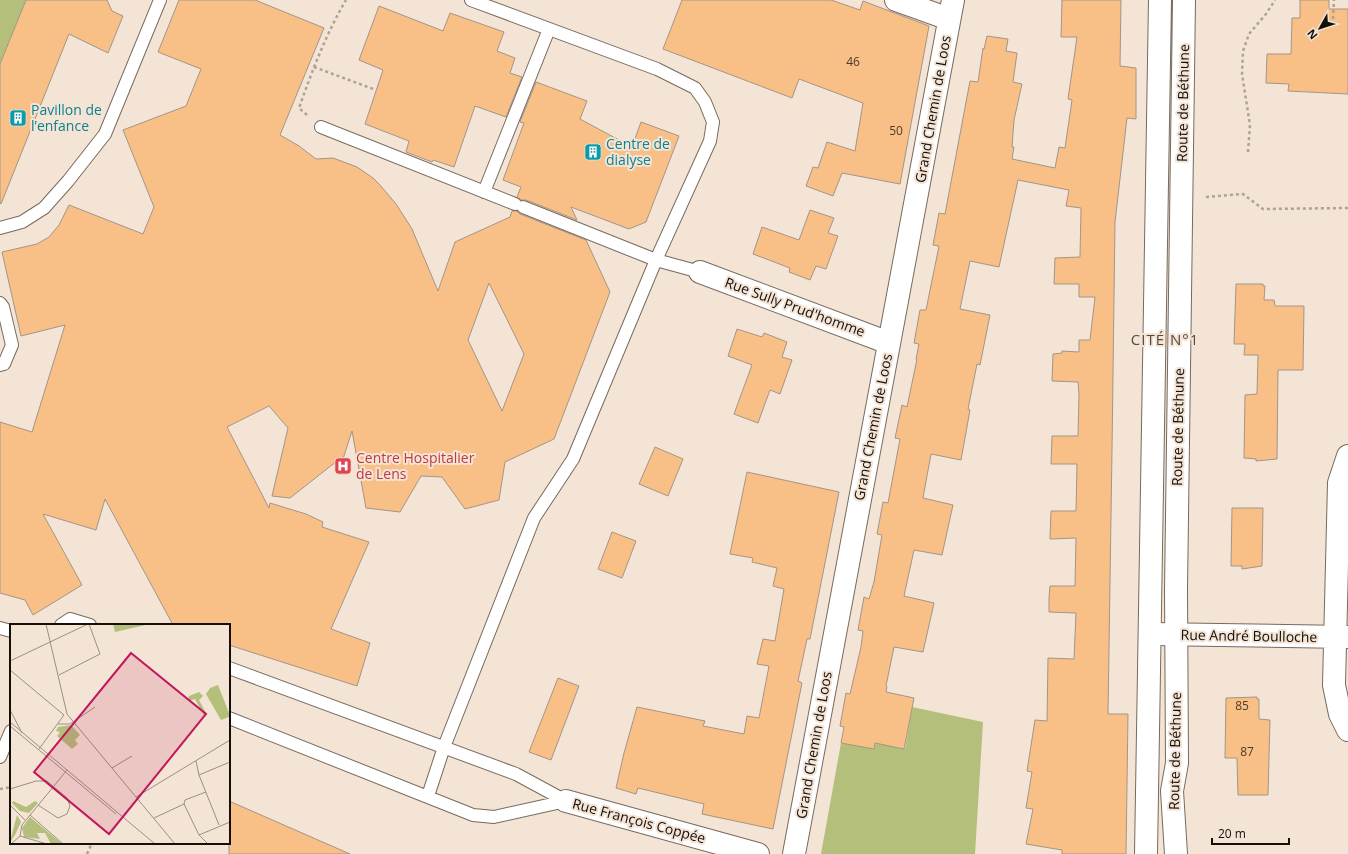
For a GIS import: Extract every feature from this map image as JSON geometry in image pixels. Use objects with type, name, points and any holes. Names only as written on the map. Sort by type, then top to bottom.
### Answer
[{"type":"street","points":[[896,0],[951,10]]},
{"type":"street","name":"Route de Béthune","points":[[1146,854],[1160,0]]},
{"type":"street","name":"Route de Béthune","points":[[1176,854],[1172,791],[1177,763],[1176,590],[1184,0]]},
{"type":"street","name":"Grand Chemin de Loos","points":[[794,854],[951,10]]},
{"type":"street","name":"Rue Sully Prud'homme","points":[[700,272],[889,342]]},
{"type":"street","points":[[1348,456],[1339,483],[1342,637],[1334,685],[1340,714],[1348,730]]},
{"type":"street","name":"Rue André Boulloche","points":[[1150,634],[1342,637]]},
{"type":"street","name":"Rue François Coppée","points":[[566,801],[758,854]]},
{"type":"lane","points":[[0,228],[22,222],[44,208],[68,181],[105,134],[160,0]]},
{"type":"lane","points":[[428,796],[444,747],[534,518],[573,459],[656,260],[710,141],[713,122],[705,102],[695,88],[657,69],[471,0]]},
{"type":"lane","points":[[484,192],[549,29]]},
{"type":"lane","points":[[321,127],[656,260],[700,272]]},
{"type":"lane","points":[[0,303],[3,306],[12,345],[4,364],[0,365]]},
{"type":"lane","points":[[62,624],[70,619],[87,624]]},
{"type":"lane","points":[[0,628],[10,631]]},
{"type":"lane","points":[[230,668],[516,774],[566,801]]},
{"type":"lane","points":[[230,718],[473,815],[494,818],[566,801]]},
{"type":"lane","points":[[0,757],[10,733]]},
{"type":"path","points":[[321,127],[299,108],[314,67],[335,18],[346,0]]},
{"type":"path","points":[[1248,152],[1250,125],[1242,74],[1243,52],[1249,34],[1266,14],[1275,0]]},
{"type":"path","points":[[1333,19],[1334,0]]},
{"type":"path","points":[[314,67],[376,90]]},
{"type":"path","points":[[1181,198],[1242,194],[1263,209],[1348,208]]},
{"type":"path","points":[[0,789],[10,788]]},
{"type":"path","points":[[87,854],[92,844]]},
{"type":"green space","points":[[0,0],[26,0],[0,64]]},
{"type":"green space","points":[[912,707],[983,722],[975,854],[821,854],[841,743],[865,746],[874,749],[876,742],[905,749]]},
{"type":"building","name":"Pavillon de l’enfance","points":[[26,0],[107,0],[112,11],[123,16],[108,53],[69,34],[1,204],[0,64]]},
{"type":"building","points":[[179,0],[255,0],[324,28],[280,135],[299,146],[316,159],[333,158],[357,167],[373,178],[396,204],[412,229],[438,291],[455,242],[510,217],[512,211],[517,211],[520,214],[586,240],[610,292],[554,439],[505,462],[499,500],[465,509],[442,477],[421,476],[400,512],[366,508],[352,431],[342,462],[337,461],[290,498],[272,496],[288,428],[269,406],[227,427],[269,508],[270,503],[306,514],[323,522],[322,527],[369,542],[331,629],[370,643],[357,686],[230,645],[230,624],[172,624],[105,499],[96,530],[43,514],[82,585],[33,615],[25,600],[0,593],[0,422],[32,432],[65,325],[21,336],[2,252],[37,244],[49,237],[59,225],[69,205],[143,234],[154,207],[123,130],[186,106],[201,69],[158,52]],"holes":[[[489,283],[524,354],[502,411],[468,340]]]},
{"type":"building","points":[[682,0],[831,0],[860,10],[863,1],[929,26],[900,184],[842,173],[833,196],[806,186],[813,167],[818,168],[827,142],[855,151],[863,103],[799,79],[792,98],[663,49]]},
{"type":"building","points":[[1062,0],[1121,0],[1120,66],[1136,68],[1136,119],[1127,118],[1115,222],[1108,714],[1128,714],[1126,854],[1062,854],[1062,850],[1026,844],[1033,809],[1026,808],[1032,772],[1027,771],[1035,720],[1047,721],[1048,658],[1074,659],[1076,613],[1049,612],[1049,598],[1050,586],[1075,586],[1076,538],[1050,539],[1051,511],[1076,511],[1077,464],[1051,464],[1052,436],[1078,436],[1079,394],[1078,382],[1052,381],[1053,354],[1062,353],[1062,351],[1079,352],[1079,340],[1090,340],[1095,297],[1079,297],[1079,284],[1054,284],[1055,258],[1080,257],[1081,208],[1066,206],[1069,190],[1018,180],[999,267],[970,261],[960,309],[990,315],[980,365],[977,364],[968,409],[970,410],[961,460],[931,454],[923,498],[953,505],[942,555],[914,550],[904,596],[934,603],[923,652],[894,647],[886,692],[914,698],[904,749],[875,743],[874,749],[841,743],[844,727],[840,726],[846,693],[850,694],[861,647],[863,631],[858,630],[864,597],[869,599],[874,582],[882,535],[877,534],[883,502],[888,503],[900,439],[895,438],[902,405],[907,407],[917,359],[919,344],[914,343],[920,310],[926,310],[939,246],[933,245],[939,213],[945,214],[970,81],[978,82],[983,48],[984,49],[987,36],[1008,39],[1006,51],[1017,53],[1013,82],[1022,84],[1014,120],[1012,147],[1014,147],[1012,159],[1055,168],[1059,147],[1065,148],[1072,100],[1068,99],[1077,37],[1061,37]]},
{"type":"building","points":[[1300,0],[1329,0],[1329,9],[1348,9],[1348,94],[1288,91],[1289,84],[1266,83],[1267,54],[1291,54],[1292,18],[1300,18]]},
{"type":"building","points":[[379,6],[443,31],[450,13],[504,32],[497,51],[515,58],[510,73],[522,77],[506,117],[475,106],[454,167],[433,160],[432,162],[406,152],[409,141],[365,124],[383,70],[359,60]]},
{"type":"building","name":"Centre de dialyse","points":[[536,82],[587,101],[580,119],[632,147],[641,122],[679,136],[646,222],[629,229],[571,207],[577,220],[526,200],[521,200],[517,197],[521,187],[503,180],[524,123],[520,122]]},
{"type":"building","points":[[810,210],[834,218],[828,233],[838,236],[826,269],[816,266],[810,280],[789,272],[790,268],[753,254],[762,227],[799,240]]},
{"type":"building","points":[[1236,284],[1263,284],[1263,286],[1265,286],[1264,300],[1274,300],[1275,306],[1304,306],[1303,370],[1278,370],[1277,459],[1256,461],[1256,459],[1244,458],[1245,395],[1257,394],[1258,355],[1244,355],[1245,344],[1234,344]]},
{"type":"building","points":[[737,329],[762,337],[764,333],[787,342],[782,357],[792,360],[780,394],[770,390],[758,423],[734,414],[752,365],[728,356]]},
{"type":"building","points":[[655,447],[683,459],[668,496],[639,484]]},
{"type":"building","points":[[747,472],[839,492],[810,639],[807,639],[798,681],[802,683],[773,829],[702,814],[704,804],[638,788],[636,794],[616,788],[637,707],[705,721],[703,726],[744,734],[747,716],[759,718],[769,666],[757,664],[763,639],[775,641],[784,589],[773,586],[777,568],[752,562],[753,558],[730,554]]},
{"type":"building","points":[[1232,508],[1263,508],[1262,566],[1242,569],[1242,566],[1231,566]]},
{"type":"building","points":[[612,532],[636,541],[622,578],[598,569]]},
{"type":"building","points":[[558,678],[579,686],[551,760],[529,752]]},
{"type":"building","points":[[1257,697],[1257,699],[1259,699],[1259,719],[1270,720],[1268,795],[1238,795],[1237,758],[1225,758],[1226,698]]},
{"type":"building","points":[[230,801],[350,854],[229,854]]},
{"type":"place","name":"Pavillon de l’enfance","points":[[18,118]]},
{"type":"place","name":"Centre de dialyse","points":[[593,152]]},
{"type":"place","name":"Centre Hospitalier de Lens","points":[[343,466]]},
{"type":"district","name":"CITÉ N°1","points":[[1165,340]]}]
